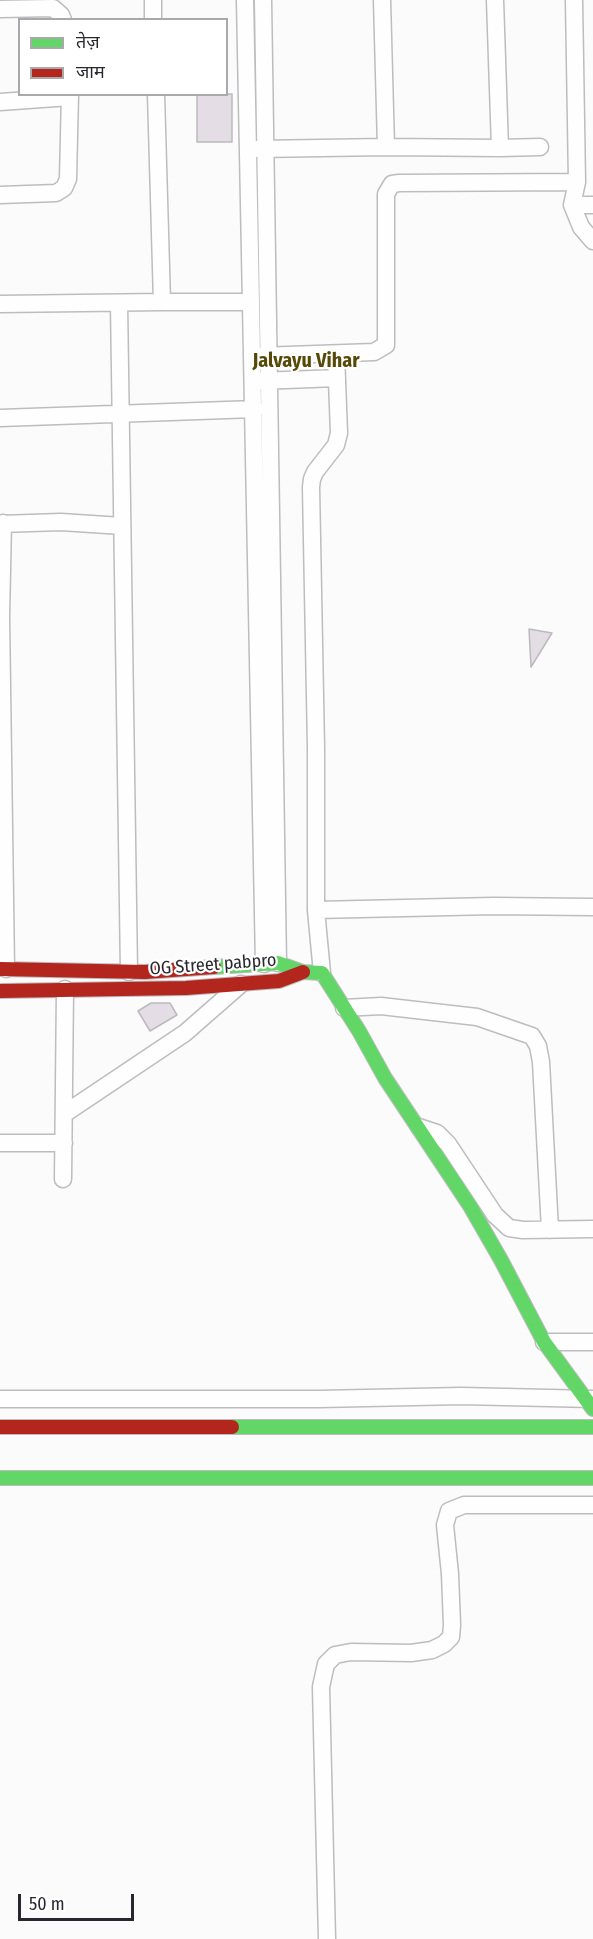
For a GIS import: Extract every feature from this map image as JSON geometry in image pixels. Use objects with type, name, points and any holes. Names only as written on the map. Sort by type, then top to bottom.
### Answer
[{"type":"main road","name":"OG Street pabpro","points":[[3,969],[129,972],[271,964],[303,972]]},
{"type":"main road","points":[[271,964],[272,981]]},
{"type":"main road","name":"OG Street pabpro","points":[[0,991],[186,988],[272,981],[303,972]]},
{"type":"main road","points":[[303,972],[322,973],[385,1078],[419,1127],[501,1260],[544,1342],[590,1403]]},
{"type":"main road","points":[[0,1427],[593,1427]]},
{"type":"main road","points":[[0,1478],[593,1478]]},
{"type":"street","points":[[153,0],[153,18]]},
{"type":"street","points":[[245,0],[250,302],[261,356]]},
{"type":"street","points":[[264,0],[266,149],[261,381],[271,964]]},
{"type":"street","points":[[382,0],[386,147]]},
{"type":"street","points":[[495,0],[500,148]]},
{"type":"street","points":[[574,0],[578,182],[572,205],[581,227],[593,241]]},
{"type":"street","points":[[0,9],[53,8],[62,18]]},
{"type":"street","points":[[0,102],[70,96],[68,179],[64,188],[56,193],[0,195]]},
{"type":"street","points":[[156,96],[162,302]]},
{"type":"street","points":[[248,149],[540,147]]},
{"type":"street","points":[[261,356],[374,352],[386,345],[386,194],[392,184],[578,182]]},
{"type":"street","points":[[572,205],[593,205]]},
{"type":"street","points":[[0,304],[250,302]]},
{"type":"street","points":[[119,303],[129,972]]},
{"type":"street","points":[[322,973],[316,910],[316,748],[311,487],[315,472],[336,445],[339,433],[336,354]]},
{"type":"street","points":[[261,381],[337,378]]},
{"type":"street","points":[[261,381],[255,409],[271,964]]},
{"type":"street","points":[[0,418],[255,409]]},
{"type":"street","points":[[3,969],[1,524],[61,522],[122,525]]},
{"type":"street","points":[[316,910],[493,906],[593,907]]},
{"type":"street","points":[[64,1114],[185,1033],[241,984]]},
{"type":"street","points":[[63,1179],[65,990]]},
{"type":"street","points":[[344,1008],[381,1006],[477,1017],[532,1036],[538,1046],[542,1062],[550,1230]]},
{"type":"street","points":[[419,1127],[437,1133],[448,1144],[495,1215],[509,1228],[593,1229]]},
{"type":"street","points":[[0,1143],[63,1143]]},
{"type":"street","points":[[544,1342],[593,1342]]},
{"type":"street","points":[[0,1399],[319,1399],[461,1396],[590,1403]]},
{"type":"street","points":[[327,1939],[321,1687],[326,1664],[335,1656],[351,1652],[411,1653],[432,1650],[444,1644],[451,1637],[450,1574],[446,1525],[449,1511],[464,1505],[593,1505]]},
{"type":"building","points":[[232,94],[232,142],[197,142],[197,96]]},
{"type":"building","points":[[529,629],[552,633],[531,667]]},
{"type":"building","points":[[151,1003],[170,1003],[177,1015],[150,1031],[138,1011]]},
{"type":"traffic: fast","points":[[214,967],[278,963],[303,972],[322,973],[359,1031],[385,1078],[470,1206],[544,1342],[593,1409]]},
{"type":"traffic: fast","points":[[232,1427],[593,1427]]},
{"type":"traffic: fast","points":[[0,1478],[593,1478]]},
{"type":"traffic: jam","points":[[0,969],[145,972],[214,967]]},
{"type":"traffic: jam","points":[[0,991],[186,988],[279,981],[303,972]]},
{"type":"traffic: jam","points":[[0,1427],[232,1427]]},
{"type":"district","name":"Jalvayu Vihar","points":[[306,361]]}]
